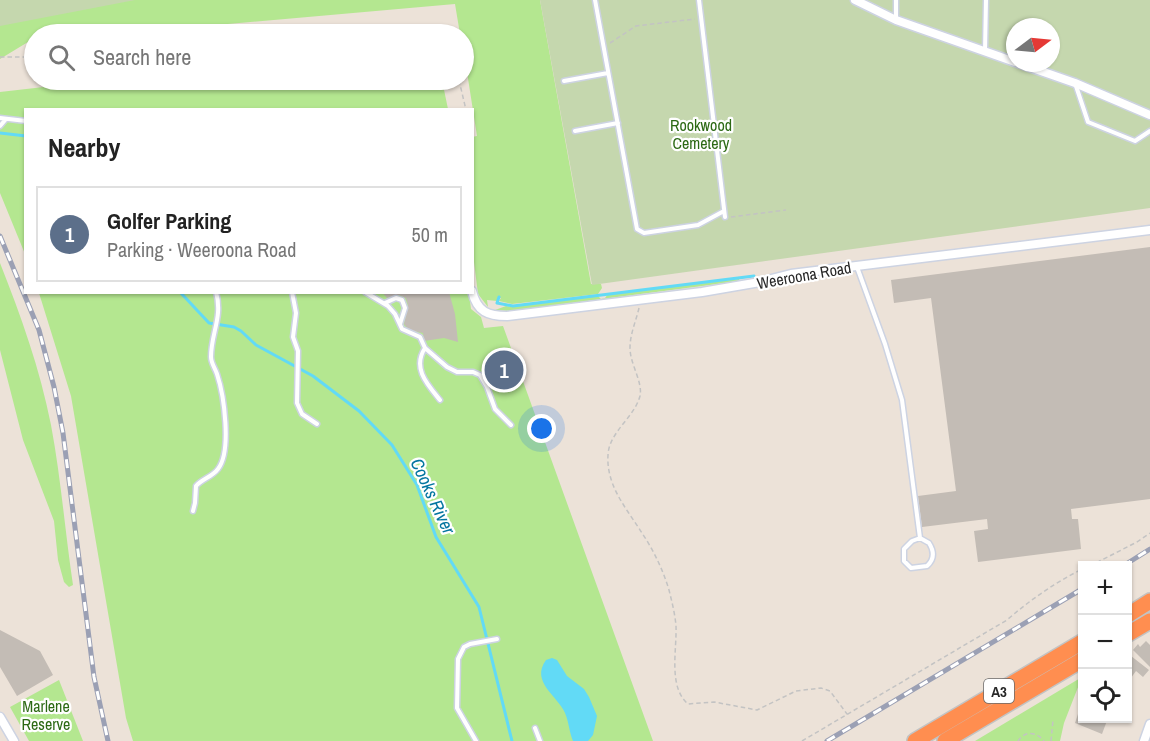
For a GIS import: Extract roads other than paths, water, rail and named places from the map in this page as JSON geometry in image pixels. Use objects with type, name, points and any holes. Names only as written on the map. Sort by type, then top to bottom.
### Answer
[{"type":"highway","points":[[1132,613],[1150,602]]},
{"type":"highway","points":[[1132,632],[1150,621]]},
{"type":"highway","name":"A3","points":[[915,741],[1078,645]]},
{"type":"highway","name":"A3","points":[[945,741],[1078,663]]},
{"type":"street","points":[[855,0],[896,20],[1006,59]]},
{"type":"street","points":[[1043,72],[1075,83],[1150,115]]},
{"type":"street","name":"Weeroona Road","points":[[473,294],[478,308],[488,315],[499,316],[702,292],[791,274],[1150,230]]},
{"type":"street","points":[[0,717],[14,741]]},
{"type":"street","points":[[1144,741],[1150,724]]},
{"type":"lane","points":[[595,0],[637,229],[644,233],[699,225],[724,211]]},
{"type":"lane","points":[[699,0],[725,217]]},
{"type":"lane","points":[[896,0],[896,20]]},
{"type":"lane","points":[[985,51],[986,0]]},
{"type":"lane","points":[[564,81],[608,73]]},
{"type":"lane","points":[[1075,83],[1088,122],[1135,141],[1150,131]]},
{"type":"lane","points":[[0,118],[24,121]]},
{"type":"lane","points":[[0,126],[6,119]]},
{"type":"lane","points":[[574,131],[618,123]]},
{"type":"lane","points":[[856,266],[885,344],[902,400],[920,538]]},
{"type":"lane","points":[[193,511],[196,486],[217,471],[226,449],[223,399],[217,374],[211,361],[219,313],[216,294]]},
{"type":"lane","points":[[292,294],[296,313],[293,337],[298,351],[297,403],[306,418],[317,424]]},
{"type":"lane","points":[[367,294],[384,303],[405,331],[420,337],[425,348],[450,369],[480,375],[495,409],[511,425]]},
{"type":"lane","points":[[384,303],[396,298],[402,300],[405,308],[400,325]]},
{"type":"lane","points":[[425,348],[420,360],[420,371],[440,400]]},
{"type":"lane","points":[[920,538],[928,541],[932,547],[932,559],[927,566],[911,568],[903,558],[904,549],[909,543],[920,538]]},
{"type":"lane","points":[[476,741],[460,714],[456,700],[459,653],[464,647],[476,642],[497,639]]},
{"type":"lane","points":[[535,728],[540,741]]},
{"type":"water","points":[[552,658],[557,660],[567,676],[584,689],[589,697],[597,716],[593,735],[588,741],[573,741],[562,707],[543,682],[542,668],[546,660]]},
{"type":"waterway","name":"Cooks River","points":[[0,133],[24,136]]},
{"type":"waterway","points":[[499,297],[497,303],[513,306],[754,276]]},
{"type":"waterway","name":"Cooks River","points":[[182,294],[209,323],[234,327],[256,345],[313,376],[359,411],[392,445],[417,485],[436,537],[479,607],[512,741]]},
{"type":"railway","points":[[0,236],[24,294]]},
{"type":"railway","points":[[24,294],[39,330],[63,433],[94,677],[108,741]]},
{"type":"railway","points":[[1131,561],[1150,549]]},
{"type":"railway","points":[[827,741],[1078,591]]},
{"type":"place","name":"Golfer Parking","points":[[504,370]]},
{"type":"park label","name":"Rookwood Cemetery","points":[[701,134]]},
{"type":"park label","name":"Marlene Reserve","points":[[46,715]]}]
